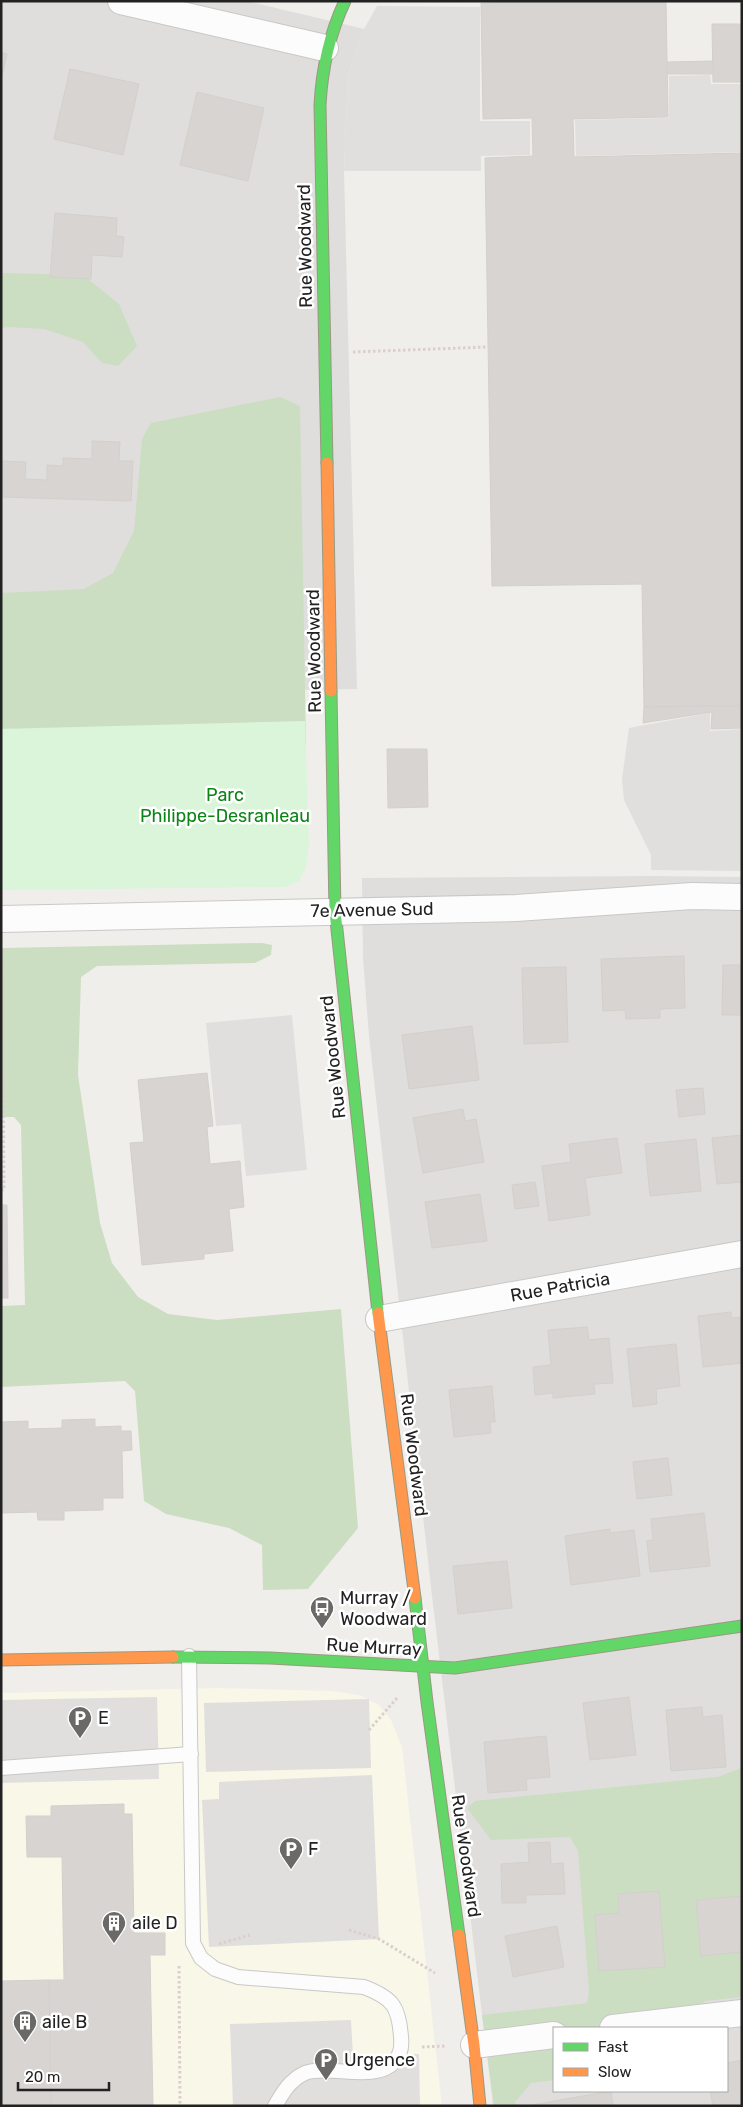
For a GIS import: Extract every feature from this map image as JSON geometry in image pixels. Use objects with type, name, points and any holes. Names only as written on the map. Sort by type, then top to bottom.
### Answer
[{"type":"street","points":[[121,1],[325,48]]},
{"type":"street","name":"Rue Woodward","points":[[345,1],[332,26],[325,48],[321,74],[320,105],[335,911],[379,1319],[423,1668],[474,2045],[480,2106]]},
{"type":"street","name":"7e Avenue Sud","points":[[2,919],[516,908],[692,896],[742,897]]},
{"type":"street","name":"Rue Patricia","points":[[379,1319],[742,1254]]},
{"type":"street","name":"Rue Murray","points":[[1,1660],[190,1656],[273,1658],[423,1668],[465,1667],[742,1626]]},
{"type":"street","points":[[620,2027],[742,2012]]},
{"type":"street","points":[[474,2045],[553,2035]]},
{"type":"lane","points":[[190,1656],[193,1943],[201,1958],[215,1970],[238,1977],[364,1987],[379,1992],[393,2004],[400,2017],[402,2048],[394,2062],[379,2071],[308,2072],[295,2078],[282,2092],[275,2106]]},
{"type":"lane","points":[[1,1768],[191,1754]]},
{"type":"path","points":[[325,353],[488,347]]},
{"type":"path","points":[[1,1190],[4,1190],[2,919]]},
{"type":"path","points":[[349,1930],[379,1939],[467,1993]]},
{"type":"path","points":[[180,2106],[179,1960],[250,1935]]},
{"type":"path","points":[[402,2048],[474,2045]]},
{"type":"shaded area","points":[[1,1],[247,1],[364,29],[348,75],[344,171],[357,689],[1,694]]},
{"type":"shaded area","points":[[377,6],[480,7],[480,121],[530,121],[530,155],[481,156],[481,171],[344,171],[348,75],[364,29]]},
{"type":"shaded area","points":[[710,75],[711,84],[742,84],[742,152],[576,156],[575,120],[669,118],[669,76]]},
{"type":"shaded area","points":[[710,713],[710,731],[742,729],[742,871],[651,870],[651,855],[624,800],[622,779],[629,728]]},
{"type":"shaded area","points":[[742,877],[742,2106],[493,2106],[432,1596],[369,1036],[363,958],[362,878]]},
{"type":"shaded area","points":[[292,1015],[307,1170],[246,1176],[241,1124],[216,1126],[206,1023]]},
{"type":"shaded area","points":[[218,1688],[332,1691],[359,1695],[379,1705],[391,1720],[402,1747],[442,2106],[1,2106],[1,1693]]},
{"type":"shaded area","name":"E","points":[[157,1697],[159,1779],[1,1783],[1,1700]]},
{"type":"shaded area","points":[[369,1699],[371,1768],[206,1772],[204,1703]]},
{"type":"shaded area","name":"F","points":[[372,1775],[379,1939],[209,1947],[202,1800],[219,1799],[219,1782]]},
{"type":"shaded area","name":"Urgence","points":[[351,2020],[353,2056],[419,2054],[420,2106],[233,2106],[230,2024]]},
{"type":"green space","points":[[1,273],[83,275],[119,304],[137,346],[118,366],[102,363],[83,342],[44,329],[7,327],[1,329]]},
{"type":"green space","points":[[280,397],[300,406],[306,745],[1,764],[1,593],[84,589],[113,573],[134,531],[142,439],[151,423]]},
{"type":"green space","name":"Parc Philippe-Desranleau","points":[[305,721],[309,845],[306,867],[299,881],[286,887],[1,890],[1,729]]},
{"type":"green space","points":[[262,943],[272,945],[271,955],[255,963],[97,966],[81,977],[78,1075],[100,1223],[112,1263],[138,1297],[168,1314],[217,1320],[341,1309],[358,1528],[308,1589],[263,1590],[262,1545],[229,1528],[166,1514],[144,1501],[135,1391],[125,1381],[1,1387],[1,1306],[25,1305],[21,1125],[14,1117],[1,1117],[1,948]]},
{"type":"green space","points":[[742,1768],[742,1997],[705,2001],[680,2027],[553,2027],[553,2080],[531,2083],[515,2102],[516,2106],[494,2106],[482,2015],[587,2003],[589,1991],[578,1851],[570,1837],[491,1840],[467,1808],[475,1801],[717,1777]]},
{"type":"building","points":[[666,1],[668,117],[573,119],[574,157],[742,153],[742,706],[644,707],[642,584],[492,586],[485,158],[533,156],[532,118],[483,119],[481,3]]},
{"type":"building","points":[[712,24],[742,24],[742,82],[713,82]]},
{"type":"building","points":[[1,52],[7,54],[1,80]]},
{"type":"building","points":[[713,61],[713,74],[667,74],[667,62]]},
{"type":"building","points":[[70,69],[139,84],[123,155],[54,139]]},
{"type":"building","points":[[197,92],[264,108],[248,181],[180,165]]},
{"type":"building","points":[[55,213],[117,218],[116,236],[124,237],[122,257],[92,255],[91,279],[50,277]]},
{"type":"building","points":[[92,441],[120,442],[119,461],[133,461],[131,501],[1,497],[1,461],[26,462],[25,479],[47,480],[47,465],[63,466],[63,458],[92,459]]},
{"type":"building","points":[[742,706],[742,728],[711,729],[712,712],[643,723],[644,707]]},
{"type":"building","points":[[387,749],[427,749],[428,807],[388,808]]},
{"type":"building","points":[[684,956],[685,1008],[660,1009],[660,1018],[626,1019],[625,1010],[603,1011],[601,959]]},
{"type":"building","points":[[723,965],[742,965],[742,1015],[722,1015]]},
{"type":"building","points":[[566,967],[568,1042],[524,1044],[522,968]]},
{"type":"building","points":[[472,1026],[479,1080],[409,1089],[402,1035]]},
{"type":"building","points":[[207,1073],[213,1126],[207,1127],[210,1164],[240,1161],[244,1207],[229,1209],[233,1251],[204,1254],[204,1259],[142,1265],[130,1143],[144,1142],[138,1080]]},
{"type":"building","points":[[703,1088],[705,1114],[679,1117],[676,1090]]},
{"type":"building","points":[[463,1109],[465,1121],[476,1119],[484,1162],[423,1173],[413,1118]]},
{"type":"building","points":[[742,1135],[742,1182],[717,1184],[712,1138]]},
{"type":"building","points":[[617,1138],[622,1173],[585,1178],[590,1215],[549,1221],[542,1166],[571,1162],[569,1144]]},
{"type":"building","points":[[696,1139],[701,1191],[650,1196],[645,1144]]},
{"type":"building","points":[[535,1182],[539,1206],[515,1209],[512,1185]]},
{"type":"building","points":[[480,1194],[487,1241],[432,1248],[425,1202]]},
{"type":"building","points":[[1,1205],[7,1205],[8,1298],[1,1298]]},
{"type":"building","points":[[731,1312],[731,1318],[742,1317],[742,1363],[703,1367],[698,1316]]},
{"type":"building","points":[[587,1327],[589,1340],[609,1338],[613,1383],[594,1384],[595,1394],[553,1398],[553,1393],[535,1395],[533,1367],[551,1365],[548,1330]]},
{"type":"building","points":[[676,1344],[680,1386],[656,1389],[657,1404],[633,1407],[627,1349]]},
{"type":"building","points":[[492,1386],[495,1422],[490,1422],[491,1433],[454,1437],[449,1390]]},
{"type":"building","points":[[95,1419],[95,1427],[121,1426],[121,1431],[131,1431],[132,1450],[122,1451],[123,1498],[103,1498],[103,1510],[64,1511],[64,1520],[38,1520],[37,1512],[1,1513],[1,1422],[28,1421],[28,1429],[62,1428],[62,1420]]},
{"type":"building","points":[[668,1458],[672,1495],[637,1499],[633,1462]]},
{"type":"building","points":[[704,1513],[710,1566],[650,1572],[647,1541],[653,1540],[651,1519]]},
{"type":"building","points":[[610,1529],[610,1533],[634,1530],[640,1576],[571,1585],[565,1536]]},
{"type":"building","points":[[507,1561],[512,1608],[458,1614],[453,1566]]},
{"type":"building","points":[[629,1697],[636,1755],[590,1760],[583,1703]]},
{"type":"building","points":[[702,1707],[703,1717],[722,1715],[726,1767],[671,1771],[666,1710]]},
{"type":"building","points":[[546,1736],[550,1777],[526,1779],[527,1790],[488,1793],[484,1742]]},
{"type":"building","name":"aile D","points":[[124,1804],[124,1814],[132,1814],[134,1933],[165,1933],[165,1955],[150,1955],[153,2106],[51,2106],[49,1980],[64,1980],[62,1857],[27,1857],[26,1816],[51,1816],[51,1806]]},
{"type":"building","points":[[550,1842],[551,1864],[563,1863],[565,1894],[526,1895],[526,1903],[502,1903],[501,1864],[529,1862],[528,1843]]},
{"type":"building","points":[[659,1891],[665,1967],[599,1971],[595,1915],[619,1913],[618,1894]]},
{"type":"building","points":[[742,1896],[742,1952],[701,1956],[696,1900]]},
{"type":"building","points":[[557,1926],[564,1967],[513,1977],[505,1936]]},
{"type":"building","name":"aile B","points":[[49,1980],[51,2106],[1,2106],[1,1981]]},
{"type":"building","points":[[742,2060],[742,2106],[713,2106],[710,2092],[728,2092],[728,2063]]},
{"type":"building","points":[[611,2092],[613,2106],[526,2106]]},
{"type":"traffic: fast","points":[[327,463],[320,105],[322,78],[327,52],[345,1]]},
{"type":"traffic: fast","points":[[331,691],[335,911],[378,1313]]},
{"type":"traffic: fast","points":[[415,1598],[427,1702],[459,1935]]},
{"type":"traffic: fast","points":[[173,1657],[270,1658],[455,1668],[742,1626]]},
{"type":"traffic: slow","points":[[327,463],[331,691]]},
{"type":"traffic: slow","points":[[378,1313],[415,1598]]},
{"type":"traffic: slow","points":[[1,1660],[173,1657]]},
{"type":"traffic: slow","points":[[459,1935],[480,2106]]},
{"type":"place","name":"Murray / Woodward","points":[[322,1629]]},
{"type":"place","name":"E","points":[[80,1739]]},
{"type":"place","name":"F","points":[[291,1870]]},
{"type":"place","name":"aile D","points":[[114,1944]]},
{"type":"place","name":"aile B","points":[[25,2043]]},
{"type":"place","name":"Urgence","points":[[326,2081]]}]
